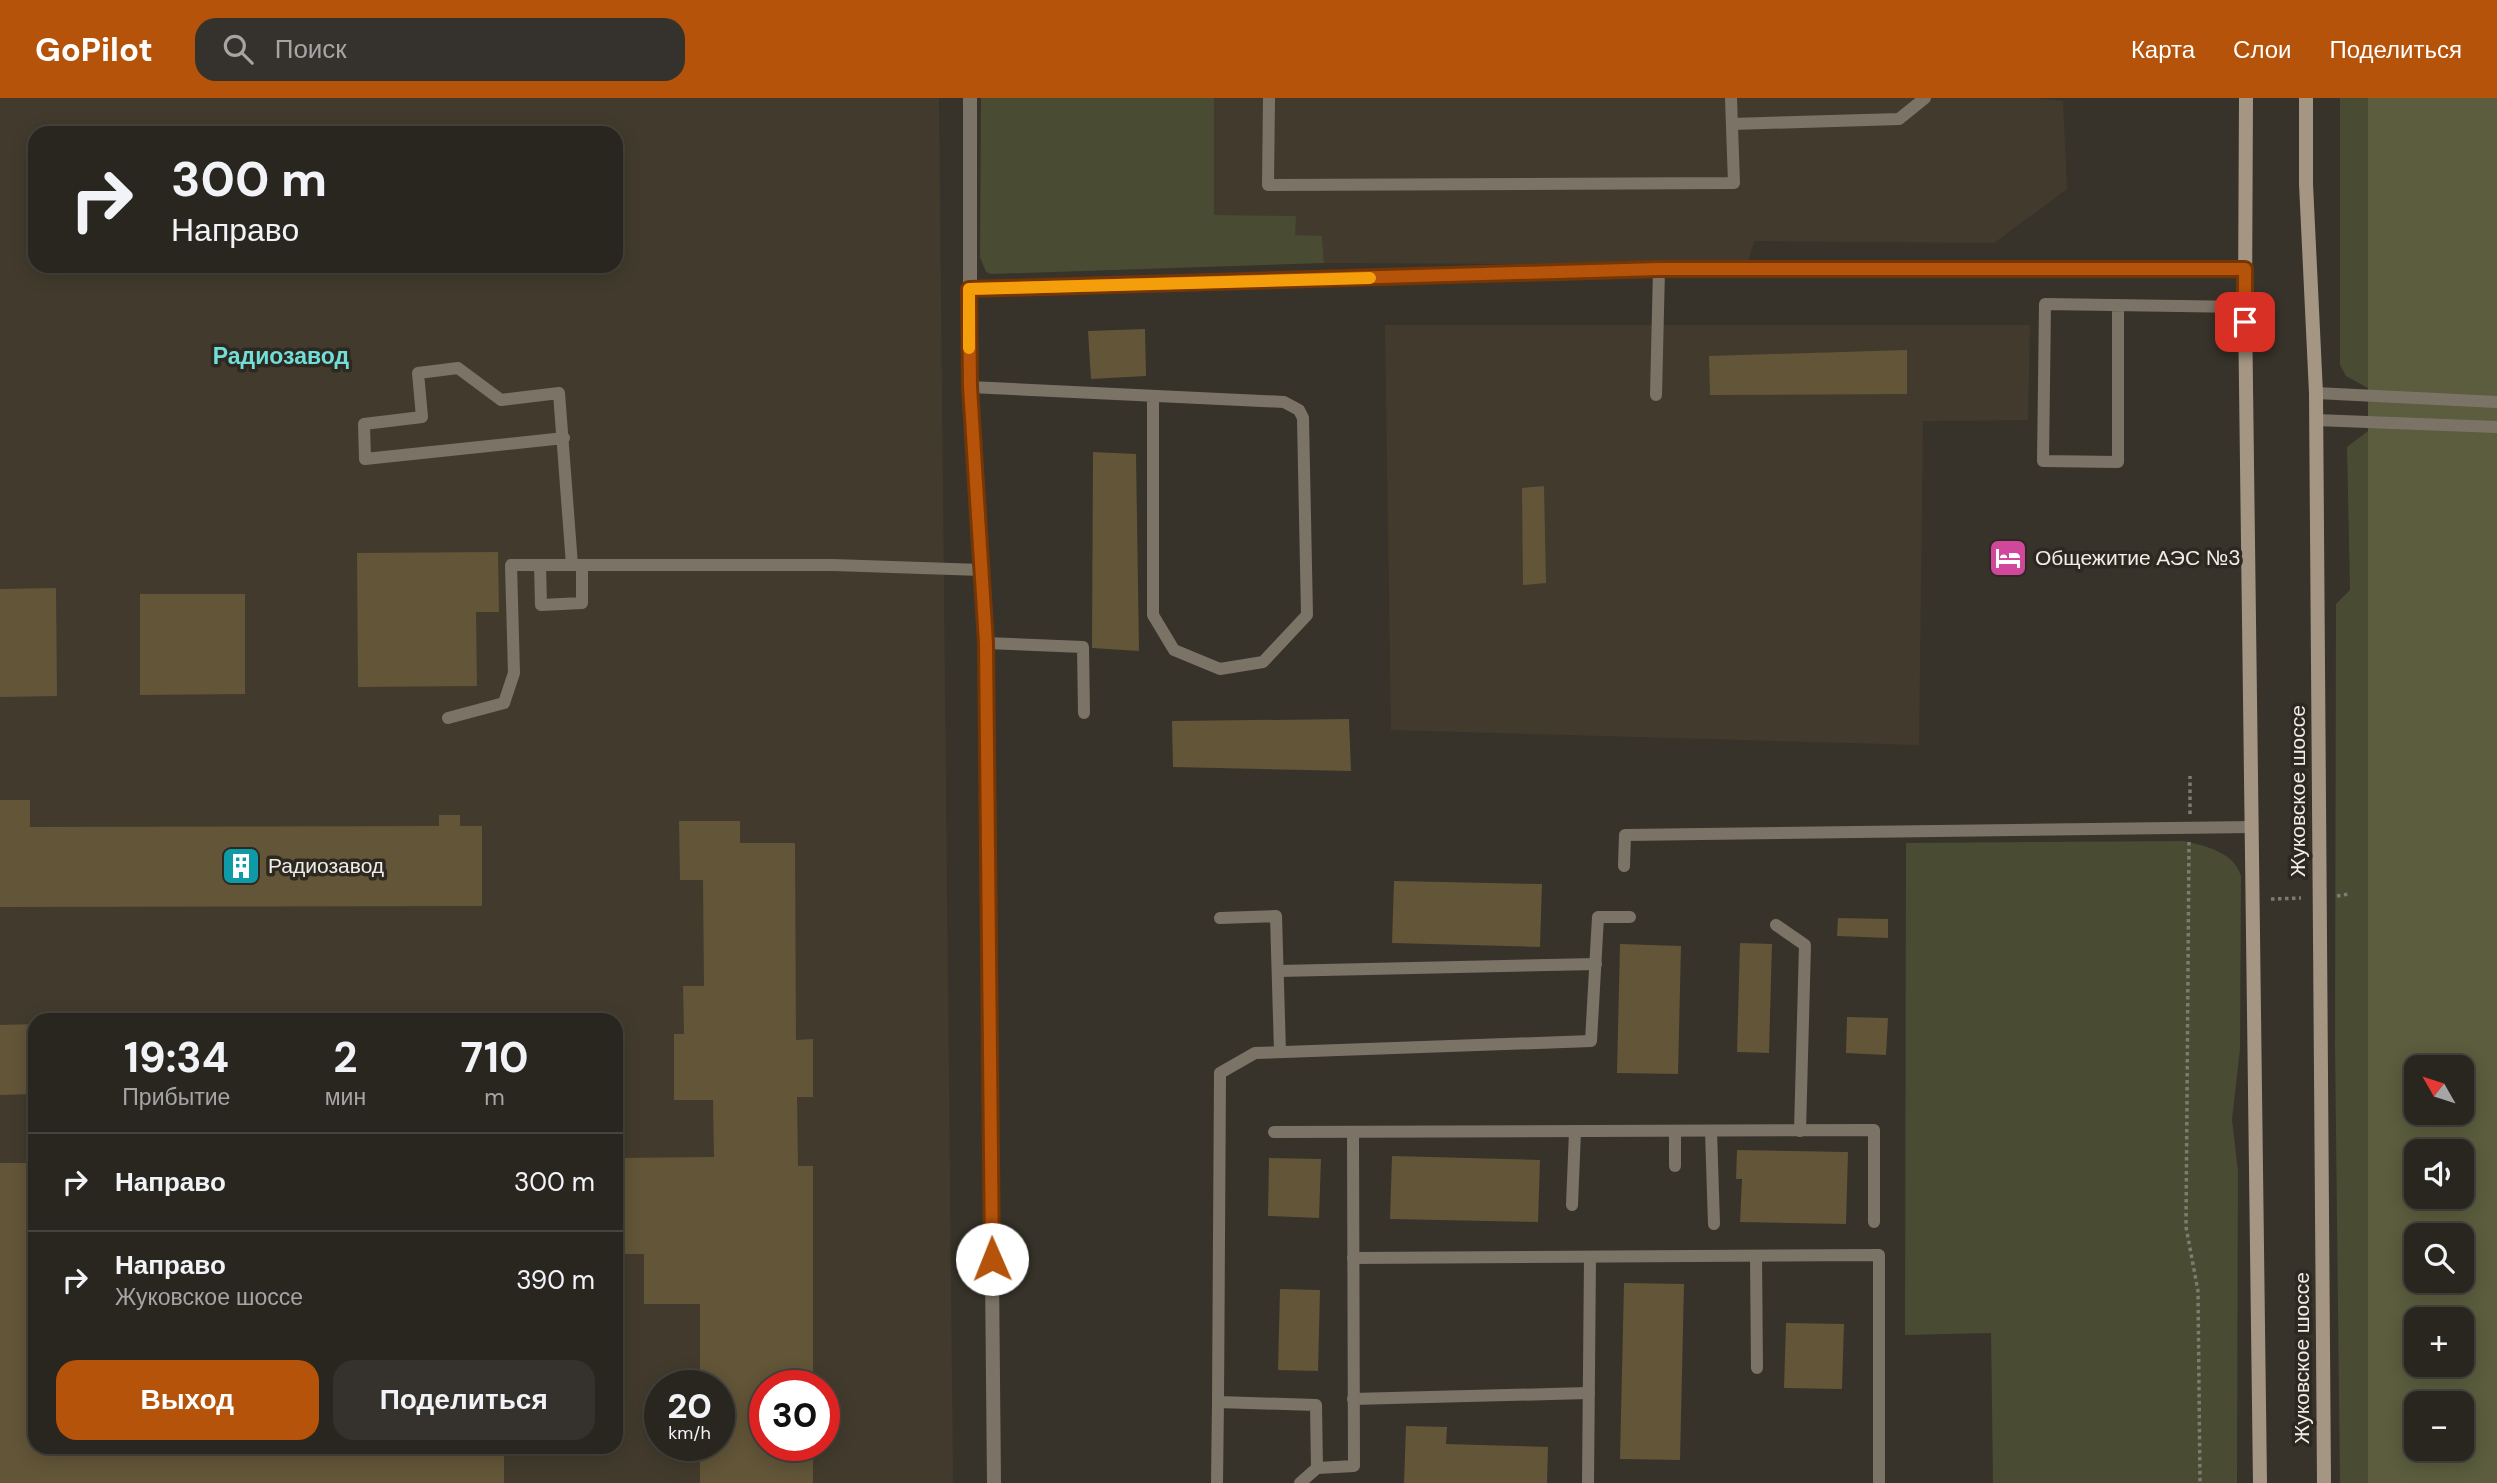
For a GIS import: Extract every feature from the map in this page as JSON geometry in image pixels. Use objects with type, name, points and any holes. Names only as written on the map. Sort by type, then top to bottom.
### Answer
[{"type":"main road","name":"Жуковское шоссе","points":[[2246,98],[2245,307],[2260,1483]]},
{"type":"main road","name":"Жуковское шоссе","points":[[2306,98],[2306,184],[2316,393],[2324,1483]]},
{"type":"street","points":[[970,98],[970,387],[986,643],[994,1483]]},
{"type":"lane","points":[[1269,98],[1268,185],[1734,183],[1731,98]]},
{"type":"lane","points":[[1732,124],[1899,119],[1926,98]]},
{"type":"lane","points":[[969,289],[1659,269],[2245,269]]},
{"type":"lane","points":[[1657,396],[1659,269]]},
{"type":"lane","points":[[2118,305],[2118,462],[2043,461],[2045,304],[2144,306],[2245,307]]},
{"type":"lane","points":[[540,565],[541,605],[583,603],[559,393],[501,400],[458,368],[418,373],[422,416],[364,424],[365,459],[564,438]]},
{"type":"lane","points":[[970,387],[1284,402],[1299,410],[1303,418],[1307,615],[1263,663],[1220,669],[1174,650],[1153,615],[1153,397]]},
{"type":"lane","points":[[2316,393],[2497,402]]},
{"type":"lane","points":[[2316,420],[2497,427]]},
{"type":"lane","points":[[448,718],[504,703],[514,673],[511,565],[833,565],[981,570]]},
{"type":"lane","points":[[986,643],[1083,647],[1084,713]]},
{"type":"lane","points":[[1624,866],[1625,835],[2252,827]]},
{"type":"lane","points":[[1220,918],[1276,916],[1280,1052]]},
{"type":"lane","points":[[1217,1483],[1220,1073],[1255,1053],[1591,1041],[1598,917],[1630,917]]},
{"type":"lane","points":[[1776,925],[1805,944],[1800,1131]]},
{"type":"lane","points":[[1278,971],[1596,964]]},
{"type":"lane","points":[[1274,1132],[1874,1130],[1874,1222]]},
{"type":"lane","points":[[1572,1206],[1575,1131]]},
{"type":"lane","points":[[1675,1131],[1675,1166]]},
{"type":"lane","points":[[1711,1131],[1714,1224]]},
{"type":"lane","points":[[1300,1483],[1317,1468],[1354,1466],[1353,1132]]},
{"type":"lane","points":[[1353,1258],[1879,1255],[1879,1483]]},
{"type":"lane","points":[[1756,1256],[1756,1368]]},
{"type":"lane","points":[[1588,1483],[1590,1257]]},
{"type":"lane","points":[[1353,1399],[1589,1393]]},
{"type":"lane","points":[[1218,1402],[1316,1405],[1317,1468]]},
{"type":"path","points":[[2190,776],[2186,1227],[2198,1291],[2200,1483]]},
{"type":"path","points":[[2253,900],[2349,894]]},
{"type":"shaded area","points":[[0,98],[939,98],[953,1483],[0,1483]]},
{"type":"shaded area","points":[[1214,98],[2036,98],[2063,101],[2067,189],[1994,243],[1754,241],[1747,265],[1324,263],[1322,237],[1295,235],[1214,215]]},
{"type":"shaded area","points":[[1385,325],[2030,325],[2028,420],[1923,421],[1919,745],[1391,730]]},
{"type":"green space","points":[[981,98],[1214,98],[1214,215],[1296,216],[1295,235],[1322,236],[1324,263],[991,274],[986,272],[980,257]]},
{"type":"green space","points":[[2340,98],[2497,98],[2497,1483],[2340,1483],[2335,1044],[2336,604],[2350,590],[2347,447],[2368,431],[2368,388],[2346,376],[2340,365]]},
{"type":"green space","points":[[2368,98],[2497,98],[2497,1483],[2368,1483]]},
{"type":"green space","points":[[2184,841],[2218,851],[2232,861],[2241,876],[2240,1049],[2232,1120],[2238,1171],[2237,1483],[1993,1483],[1991,1333],[1905,1335],[1906,843]]},
{"type":"building","points":[[1145,329],[1146,376],[1091,379],[1088,331]]},
{"type":"building","points":[[1907,350],[1907,394],[1710,395],[1709,356]]},
{"type":"building","points":[[1093,452],[1136,454],[1139,651],[1092,648]]},
{"type":"building","points":[[1544,486],[1546,583],[1523,585],[1522,488]]},
{"type":"building","points":[[498,552],[499,612],[476,612],[477,686],[358,687],[357,553]]},
{"type":"building","points":[[56,588],[57,696],[0,697],[0,589]]},
{"type":"building","points":[[140,594],[245,594],[245,694],[140,695]]},
{"type":"building","points":[[1349,719],[1351,771],[1173,767],[1172,721]]},
{"type":"building","name":"Радиозавод","points":[[0,800],[30,800],[30,827],[439,826],[439,815],[460,815],[460,826],[482,826],[482,906],[0,907]]},
{"type":"building","points":[[679,821],[740,821],[740,843],[795,843],[796,1040],[813,1039],[813,1097],[797,1097],[798,1166],[813,1166],[813,1370],[749,1370],[749,1461],[813,1461],[813,1483],[700,1483],[700,1461],[735,1461],[735,1370],[700,1370],[700,1304],[644,1304],[644,1254],[623,1254],[623,1158],[714,1157],[713,1100],[674,1100],[674,1034],[684,1034],[683,986],[704,986],[703,880],[680,880]]},
{"type":"building","points":[[1394,881],[1542,884],[1540,947],[1392,943]]},
{"type":"building","points":[[1838,918],[1888,919],[1888,938],[1837,936]]},
{"type":"building","points":[[1740,943],[1772,944],[1769,1053],[1737,1052]]},
{"type":"building","points":[[1620,944],[1681,946],[1678,1074],[1617,1073]]},
{"type":"building","points":[[1847,1017],[1888,1018],[1886,1055],[1846,1053]]},
{"type":"building","points":[[28,1024],[28,1094],[0,1095],[0,1025]]},
{"type":"building","points":[[1737,1150],[1848,1152],[1846,1224],[1740,1222],[1742,1179],[1736,1179]]},
{"type":"building","points":[[1392,1156],[1540,1160],[1538,1222],[1390,1219]]},
{"type":"building","points":[[1269,1158],[1321,1159],[1319,1218],[1268,1216]]},
{"type":"building","points":[[0,1163],[28,1163],[28,1454],[504,1454],[504,1483],[0,1483]]},
{"type":"building","points":[[1624,1283],[1684,1284],[1680,1460],[1620,1459]]},
{"type":"building","points":[[1280,1289],[1320,1290],[1318,1371],[1278,1370]]},
{"type":"building","points":[[1786,1323],[1844,1324],[1842,1389],[1784,1388]]},
{"type":"building","points":[[1406,1426],[1447,1427],[1446,1444],[1548,1447],[1547,1483],[1404,1483]]},
{"type":"slow traffic","points":[[969,348],[969,289],[1370,278]]},
{"type":"place","name":"Общежитие АЭС №3","points":[[2008,558]]},
{"type":"place","name":"Радиозавод","points":[[241,866]]},
{"type":"district","name":"Радиозавод","points":[[281,356]]},
{"type":"route","points":[[992,1259],[986,643],[970,387],[969,289],[1659,269],[2245,269],[2245,322]]}]
